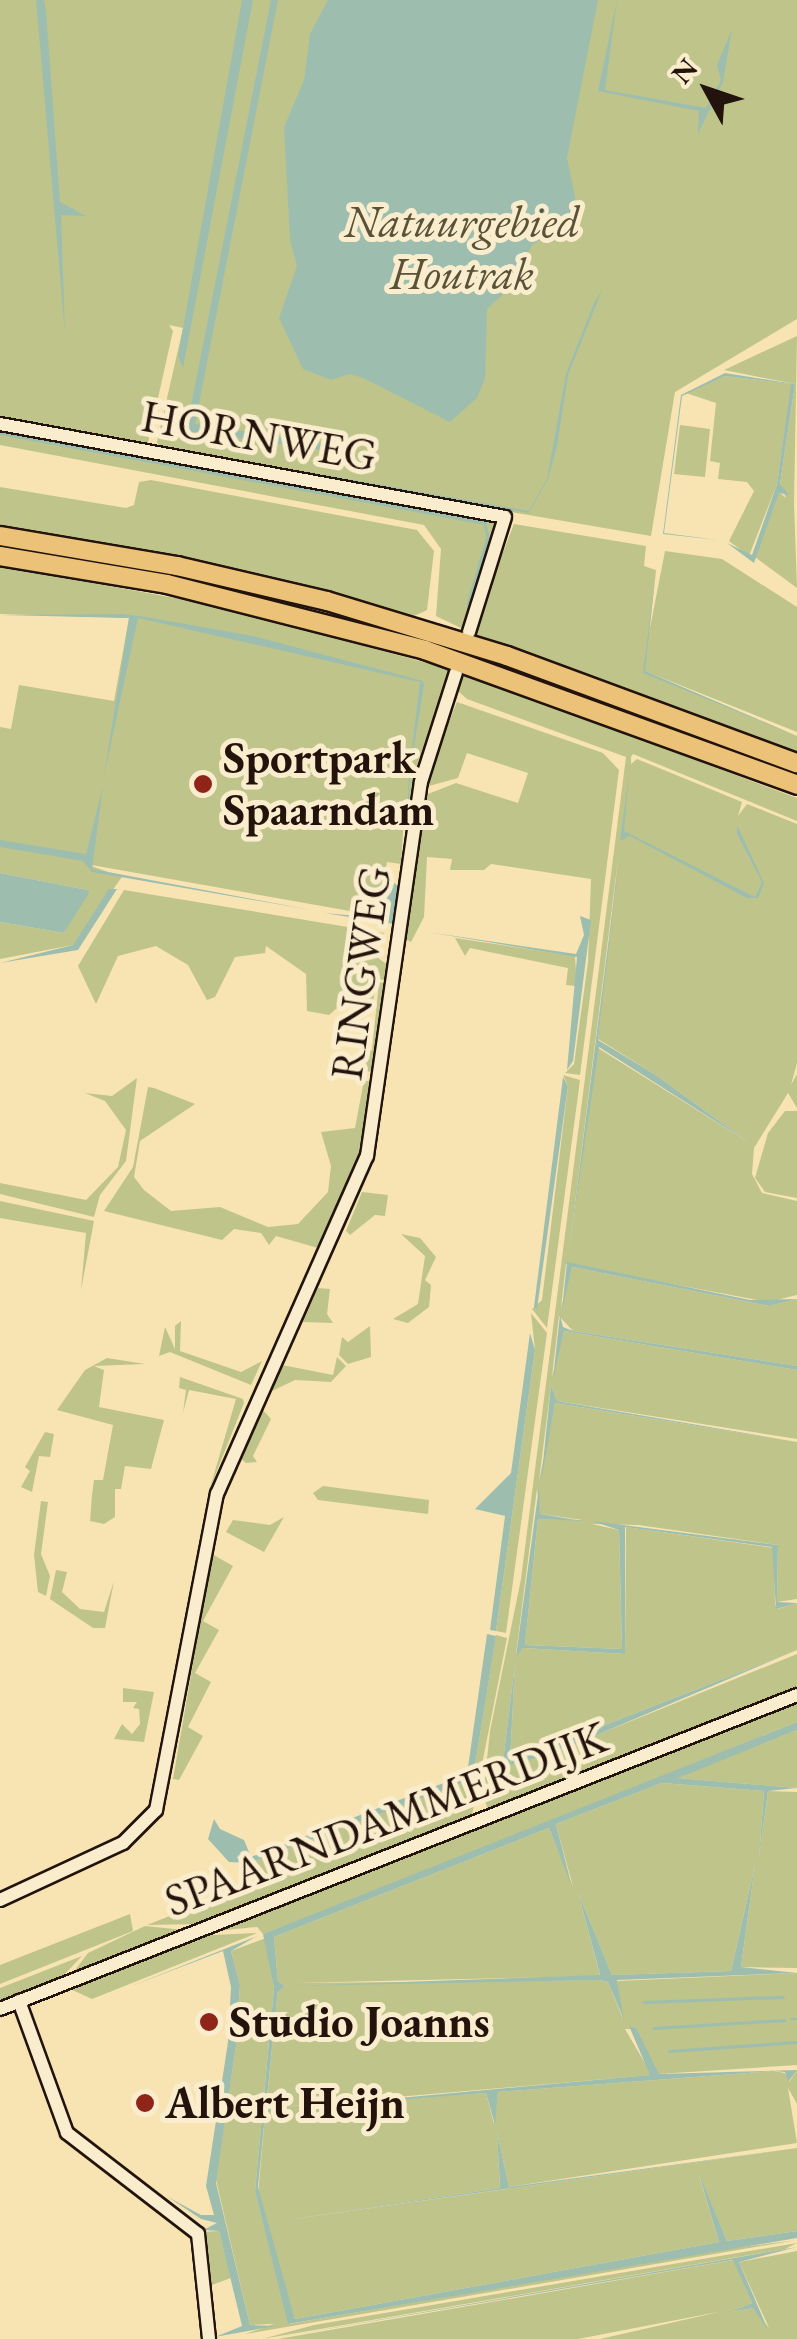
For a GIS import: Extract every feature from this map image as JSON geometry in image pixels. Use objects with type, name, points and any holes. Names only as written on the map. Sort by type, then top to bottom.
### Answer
[{"type":"highway","points":[[0,536],[177,566],[327,601],[507,656],[797,764]]},
{"type":"highway","points":[[0,556],[167,584],[408,645],[797,785]]},
{"type":"street","name":"HORNWEG","points":[[0,424],[505,517],[468,632]]},
{"type":"street","name":"RINGWEG","points":[[0,1900],[123,1843],[156,1810],[207,1532],[257,1398],[358,1183],[374,1130],[421,782],[456,672]]},
{"type":"street","name":"SPAARNDAMMERDIJK","points":[[0,2009],[797,1695]]},
{"type":"street","points":[[20,2001],[67,2133],[198,2234],[209,2339]]},
{"type":"green space","name":"Natuurgebied Houtrak","points":[[0,0],[797,0],[797,319],[675,392],[651,536],[162,452],[157,442],[183,328],[169,325],[173,331],[147,447],[0,422]]},
{"type":"green space","points":[[797,336],[797,588],[755,557],[779,492],[786,498],[780,484],[795,384],[724,370]]},
{"type":"green space","points":[[725,376],[792,384],[777,484],[749,556],[729,541],[754,491],[747,482],[718,479],[720,463],[710,461],[716,403],[686,393]]},
{"type":"green space","points":[[680,425],[710,429],[705,477],[674,474]]},
{"type":"green space","points":[[0,429],[496,520],[467,631],[436,616],[441,549],[424,525],[0,445]]},
{"type":"green space","points":[[151,480],[417,530],[434,551],[427,610],[414,616],[198,560],[0,525],[0,487],[126,508],[134,505],[139,482]]},
{"type":"green space","points":[[514,524],[646,546],[644,566],[656,570],[649,633],[665,551],[722,559],[797,607],[797,732],[645,671],[797,736],[797,752],[472,633]]},
{"type":"green space","name":"Sportpark Spaarndam","points":[[0,566],[213,605],[453,670],[414,804],[405,802],[401,864],[387,862],[378,916],[86,864],[122,877],[73,945],[0,959],[0,922],[64,933],[88,890],[0,873],[0,727],[11,729],[19,685],[114,701],[129,618],[0,614]]},
{"type":"green space","points":[[462,673],[797,798],[797,821],[633,754],[631,757],[631,764],[637,759],[742,802],[738,816],[747,804],[797,824],[797,1063],[791,1085],[797,1074],[797,1108],[788,1093],[754,1148],[752,1174],[762,1193],[797,1201],[797,1295],[768,1302],[566,1264],[561,1308],[572,1267],[769,1306],[797,1299],[797,1366],[573,1331],[559,1316],[552,1377],[564,1331],[797,1370],[797,1439],[557,1401],[551,1385],[539,1481],[555,1403],[797,1442],[797,1599],[777,1602],[778,1545],[638,1525],[592,1524],[619,1530],[622,1649],[525,1645],[538,1519],[583,1520],[540,1514],[537,1489],[516,1654],[523,1648],[625,1654],[626,1527],[774,1548],[775,1604],[777,1609],[797,1603],[797,1650],[510,1762],[515,1663],[503,1761],[513,1764],[562,1749],[797,1654],[797,1690],[489,1812],[483,1796],[490,1731],[521,1579],[626,757],[467,699],[458,691]],"holes":[[[619,852],[598,1039],[656,1075],[748,1142],[598,1048],[569,1251]]]},
{"type":"green space","points":[[457,702],[603,753],[619,770],[580,1075],[565,1073],[574,1064],[588,962],[591,879],[491,864],[484,870],[450,870],[452,859],[427,857],[424,917],[411,942],[405,939],[423,796],[456,783],[518,803],[528,773],[467,753],[458,778],[429,786],[425,781]]},
{"type":"green space","points":[[124,890],[384,933],[370,952],[393,969],[391,981],[377,979],[373,1002],[350,997],[329,1015],[307,1011],[306,974],[266,946],[265,953],[235,957],[215,997],[207,1000],[188,965],[156,946],[118,956],[96,1004],[78,966]]},
{"type":"green space","points":[[455,938],[575,956],[577,986],[566,985],[568,968],[470,948],[465,956]]},
{"type":"green space","points":[[379,982],[391,985],[373,1072],[357,1070],[353,1062],[372,1050]]},
{"type":"green space","points":[[563,1075],[580,1080],[547,1328],[532,1309],[542,1300],[568,1086]]},
{"type":"green space","points":[[137,1078],[126,1161],[100,1195],[94,1217],[0,1194],[0,1183],[86,1200],[118,1167],[126,1130],[105,1101],[85,1093],[112,1096]]},
{"type":"green space","points":[[364,1080],[370,1082],[370,1096],[360,1160],[318,1248],[276,1236],[269,1245],[261,1233],[234,1229],[222,1240],[104,1211],[133,1167],[148,1087],[195,1104],[140,1141],[134,1177],[144,1190],[171,1211],[220,1207],[268,1227],[298,1224],[328,1192],[331,1166],[321,1132],[355,1128]]},
{"type":"green space","points":[[785,1111],[797,1111],[797,1198],[765,1192],[755,1178],[768,1133]]},
{"type":"green space","points":[[362,1192],[388,1195],[385,1216],[375,1215],[350,1235],[346,1231]]},
{"type":"green space","points":[[0,1201],[94,1221],[81,1290],[86,1233],[0,1218]]},
{"type":"green space","points":[[401,1234],[420,1238],[436,1257],[425,1280],[431,1285],[429,1307],[408,1323],[393,1319],[418,1304],[425,1256]]},
{"type":"green space","points":[[318,1288],[330,1289],[327,1314],[333,1323],[303,1322]]},
{"type":"green space","points":[[531,1313],[547,1333],[506,1633],[496,1631],[535,1350]]},
{"type":"green space","points":[[181,1321],[180,1351],[241,1372],[262,1361],[251,1385],[170,1352],[159,1356],[165,1327],[175,1349],[175,1326]]},
{"type":"green space","points":[[370,1326],[371,1357],[348,1364],[339,1355],[342,1337],[348,1342]]},
{"type":"green space","points":[[337,1357],[346,1366],[331,1382],[295,1380],[268,1393],[282,1365],[333,1375]]},
{"type":"green space","points":[[107,1358],[145,1364],[94,1366],[104,1370],[99,1407],[164,1420],[151,1469],[125,1466],[121,1489],[115,1489],[115,1517],[104,1524],[90,1521],[92,1495],[94,1480],[103,1480],[113,1425],[57,1410],[85,1370]]},
{"type":"green space","points":[[180,1377],[243,1399],[210,1488],[236,1399],[189,1390],[183,1413],[186,1390],[179,1388]]},
{"type":"green space","points":[[261,1408],[271,1419],[253,1456],[257,1462],[246,1463],[238,1456]]},
{"type":"green space","points":[[45,1432],[54,1434],[50,1457],[39,1456],[32,1492],[21,1487],[30,1471],[25,1467]]},
{"type":"green space","points":[[323,1486],[429,1500],[428,1514],[318,1500],[313,1493]]},
{"type":"green space","points":[[41,1501],[48,1502],[41,1554],[50,1576],[46,1596],[38,1592],[34,1555]]},
{"type":"green space","points":[[284,1517],[264,1552],[226,1532],[233,1520],[270,1525]]},
{"type":"green space","points":[[212,1554],[233,1566],[203,1621],[219,1630],[195,1673],[211,1682],[188,1727],[203,1736],[179,1780],[173,1779]]},
{"type":"green space","points":[[56,1570],[67,1572],[62,1592],[80,1609],[104,1612],[114,1581],[105,1628],[93,1628],[50,1599]]},
{"type":"green space","points":[[496,1635],[507,1638],[471,1820],[201,1924],[147,1925],[255,1882],[249,1863],[465,1782],[475,1766]]},
{"type":"green space","points":[[123,1688],[154,1692],[144,1742],[114,1739],[122,1724],[132,1734],[140,1724],[139,1709],[133,1708],[137,1702],[123,1702]]},
{"type":"green space","points":[[797,1699],[797,1722],[357,1899],[263,1934],[257,1927],[206,1932]]},
{"type":"green space","points":[[797,1730],[797,1788],[678,1778],[690,1772]]},
{"type":"green space","points":[[662,1783],[764,1791],[759,1858],[768,1791],[797,1792],[797,1968],[741,1967],[755,1865],[731,1971],[612,1975],[578,1892],[600,1976],[293,1983],[600,1980],[608,1982],[623,2019],[617,1981],[797,1973],[797,2065],[658,2074],[637,2029],[625,2029],[652,2075],[280,2107],[486,2093],[494,2124],[498,2092],[773,2071],[785,2073],[789,2082],[797,2070],[797,2104],[788,2088],[797,2143],[509,2187],[497,2132],[500,2188],[279,2221],[797,2148],[797,2231],[727,2241],[698,2172],[719,2242],[295,2319],[258,2195],[265,2115],[272,2109],[266,2107],[278,1990],[285,1986],[278,1981],[274,1937],[549,1828],[573,1887],[556,1824]]},
{"type":"green space","points":[[130,1914],[133,1931],[0,1984],[0,1965]]},
{"type":"green space","points":[[145,1926],[184,1930],[69,1978],[88,1953]]},
{"type":"green space","points":[[257,1933],[92,1999],[68,1988],[193,1936]]},
{"type":"green space","points":[[266,1938],[274,1988],[255,2191],[289,2324],[717,2250],[797,2240],[245,2334],[274,2324],[250,2325],[216,2180],[236,2046],[240,1984],[231,1951]]},
{"type":"green space","points":[[82,1956],[59,1980],[0,2004],[0,1988]]},
{"type":"green space","points":[[219,2231],[231,2278],[209,2286],[202,2232]]},
{"type":"green space","points":[[797,2243],[785,2249],[262,2339],[314,2325]]},
{"type":"green space","points":[[797,2251],[797,2339],[600,2339],[723,2311],[578,2339],[278,2339],[734,2260],[752,2303],[732,2312],[753,2308],[769,2328],[739,2262]]},
{"type":"shaded area","points":[[36,0],[44,0],[46,11],[60,202],[86,216],[61,215],[65,333]]},
{"type":"shaded area","points":[[242,0],[253,0],[183,368],[178,356]]},
{"type":"shaded area","points":[[271,0],[278,0],[195,424],[330,444],[330,451],[186,431]]},
{"type":"shaded area","points":[[328,0],[598,0],[567,158],[579,216],[532,245],[511,287],[487,309],[485,379],[477,398],[450,422],[363,378],[350,374],[331,380],[303,369],[279,318],[297,266],[290,240],[284,127],[304,80],[310,34]]},
{"type":"shaded area","points":[[617,0],[605,90],[706,108],[721,80],[717,65],[732,29],[723,82],[698,134],[699,111],[598,91]]},
{"type":"shaded area","points":[[603,289],[568,375],[548,479],[529,513],[184,450],[529,511],[547,479],[566,374]]},
{"type":"shaded area","points":[[725,373],[795,384],[780,484],[789,495],[779,493],[754,563],[727,543],[752,555],[777,484],[791,384],[725,376],[682,396],[664,533],[718,540],[663,534],[681,395]]},
{"type":"shaded area","points":[[656,570],[645,671],[797,736],[643,673]]},
{"type":"shaded area","points":[[0,615],[146,617],[253,636],[423,681],[411,765],[405,862],[409,772],[420,682],[138,618],[104,776],[129,618]]},
{"type":"shaded area","points":[[629,775],[624,831],[755,897],[762,882],[737,834],[737,825],[764,883],[758,898],[747,898],[630,836],[620,841]]},
{"type":"shaded area","points":[[103,786],[92,869],[311,910],[92,872],[83,861],[0,847],[0,840],[86,854]]},
{"type":"shaded area","points":[[620,851],[598,1040],[656,1075],[748,1142],[599,1047],[569,1251]]},
{"type":"shaded area","points":[[0,873],[89,893],[64,933],[0,922]]},
{"type":"shaded area","points":[[393,882],[402,889],[394,924],[324,913],[379,918]]},
{"type":"shaded area","points":[[109,889],[117,889],[78,950],[0,963],[73,945]]},
{"type":"shaded area","points":[[580,916],[591,920],[573,1061],[567,1070],[577,957],[427,932],[576,954],[584,935]]},
{"type":"shaded area","points":[[563,1077],[568,1086],[537,1309],[534,1307]]},
{"type":"shaded area","points":[[567,1262],[750,1300],[797,1299],[769,1306],[572,1267],[562,1310]]},
{"type":"shaded area","points":[[560,1315],[563,1327],[573,1331],[797,1366],[797,1370],[564,1331],[553,1379]]},
{"type":"shaded area","points":[[530,1333],[535,1350],[496,1631],[490,1630],[505,1516],[475,1509],[511,1473]]},
{"type":"shaded area","points":[[551,1385],[557,1401],[797,1442],[555,1403],[541,1482]]},
{"type":"shaded area","points":[[539,1487],[540,1514],[583,1521],[538,1519],[525,1645],[622,1649],[619,1530],[592,1521],[778,1545],[777,1602],[797,1603],[776,1609],[772,1547],[625,1527],[625,1654],[523,1648],[516,1656]]},
{"type":"shaded area","points":[[487,1634],[496,1636],[475,1766],[465,1782],[249,1863],[229,1862],[208,1839],[214,1819],[220,1829],[244,1840],[251,1857],[467,1774]]},
{"type":"shaded area","points":[[797,1650],[578,1743],[526,1761],[509,1765],[503,1761],[515,1663],[510,1762]]},
{"type":"shaded area","points":[[797,1722],[797,1730],[678,1778],[797,1788],[768,1791],[759,1858],[764,1791],[662,1783],[556,1824],[572,1887],[549,1828],[274,1937],[278,1981],[285,1986],[278,1991],[266,2106],[272,2110],[265,2115],[258,2187],[295,2319],[719,2242],[698,2171],[727,2241],[797,2231],[797,2238],[288,2324],[255,2191],[274,1988],[263,1934]]},
{"type":"shaded area","points":[[755,1865],[741,1967],[797,1973],[617,1980],[624,2020],[608,1982],[600,1980],[291,1986],[600,1975],[578,1892],[612,1975],[731,1971]]},
{"type":"shaded area","points":[[257,1936],[231,1951],[240,1984],[236,2046],[216,2183],[250,2325],[275,2326],[215,2337],[242,2326],[219,2231],[203,2230],[217,2223],[201,2219],[168,2197],[201,2215],[214,2215],[206,2186],[228,2042],[231,1987],[223,1951],[129,1987]]},
{"type":"shaded area","points":[[629,2026],[637,2029],[659,2074],[797,2070],[788,2082],[785,2072],[773,2071],[498,2092],[495,2125],[486,2093],[280,2109],[650,2075]]},
{"type":"shaded area","points":[[497,2132],[509,2187],[797,2148],[278,2221],[500,2188]]},
{"type":"shaded area","points":[[797,2247],[739,2262],[768,2330],[753,2308],[731,2312],[752,2303],[733,2260],[268,2339]]},
{"type":"waterway","points":[[0,433],[485,523],[488,537],[468,604]]},
{"type":"waterway","points":[[644,2002],[783,1997]]},
{"type":"waterway","points":[[791,2019],[797,2019]]},
{"type":"waterway","points":[[654,2028],[785,2020]]},
{"type":"waterway","points":[[669,2051],[797,2042]]},
{"type":"place","name":"Sportpark Spaarndam","points":[[203,784]]},
{"type":"place","name":"Studio Joanns","points":[[209,2022]]},
{"type":"place","name":"Albert Heijn","points":[[145,2103]]}]
